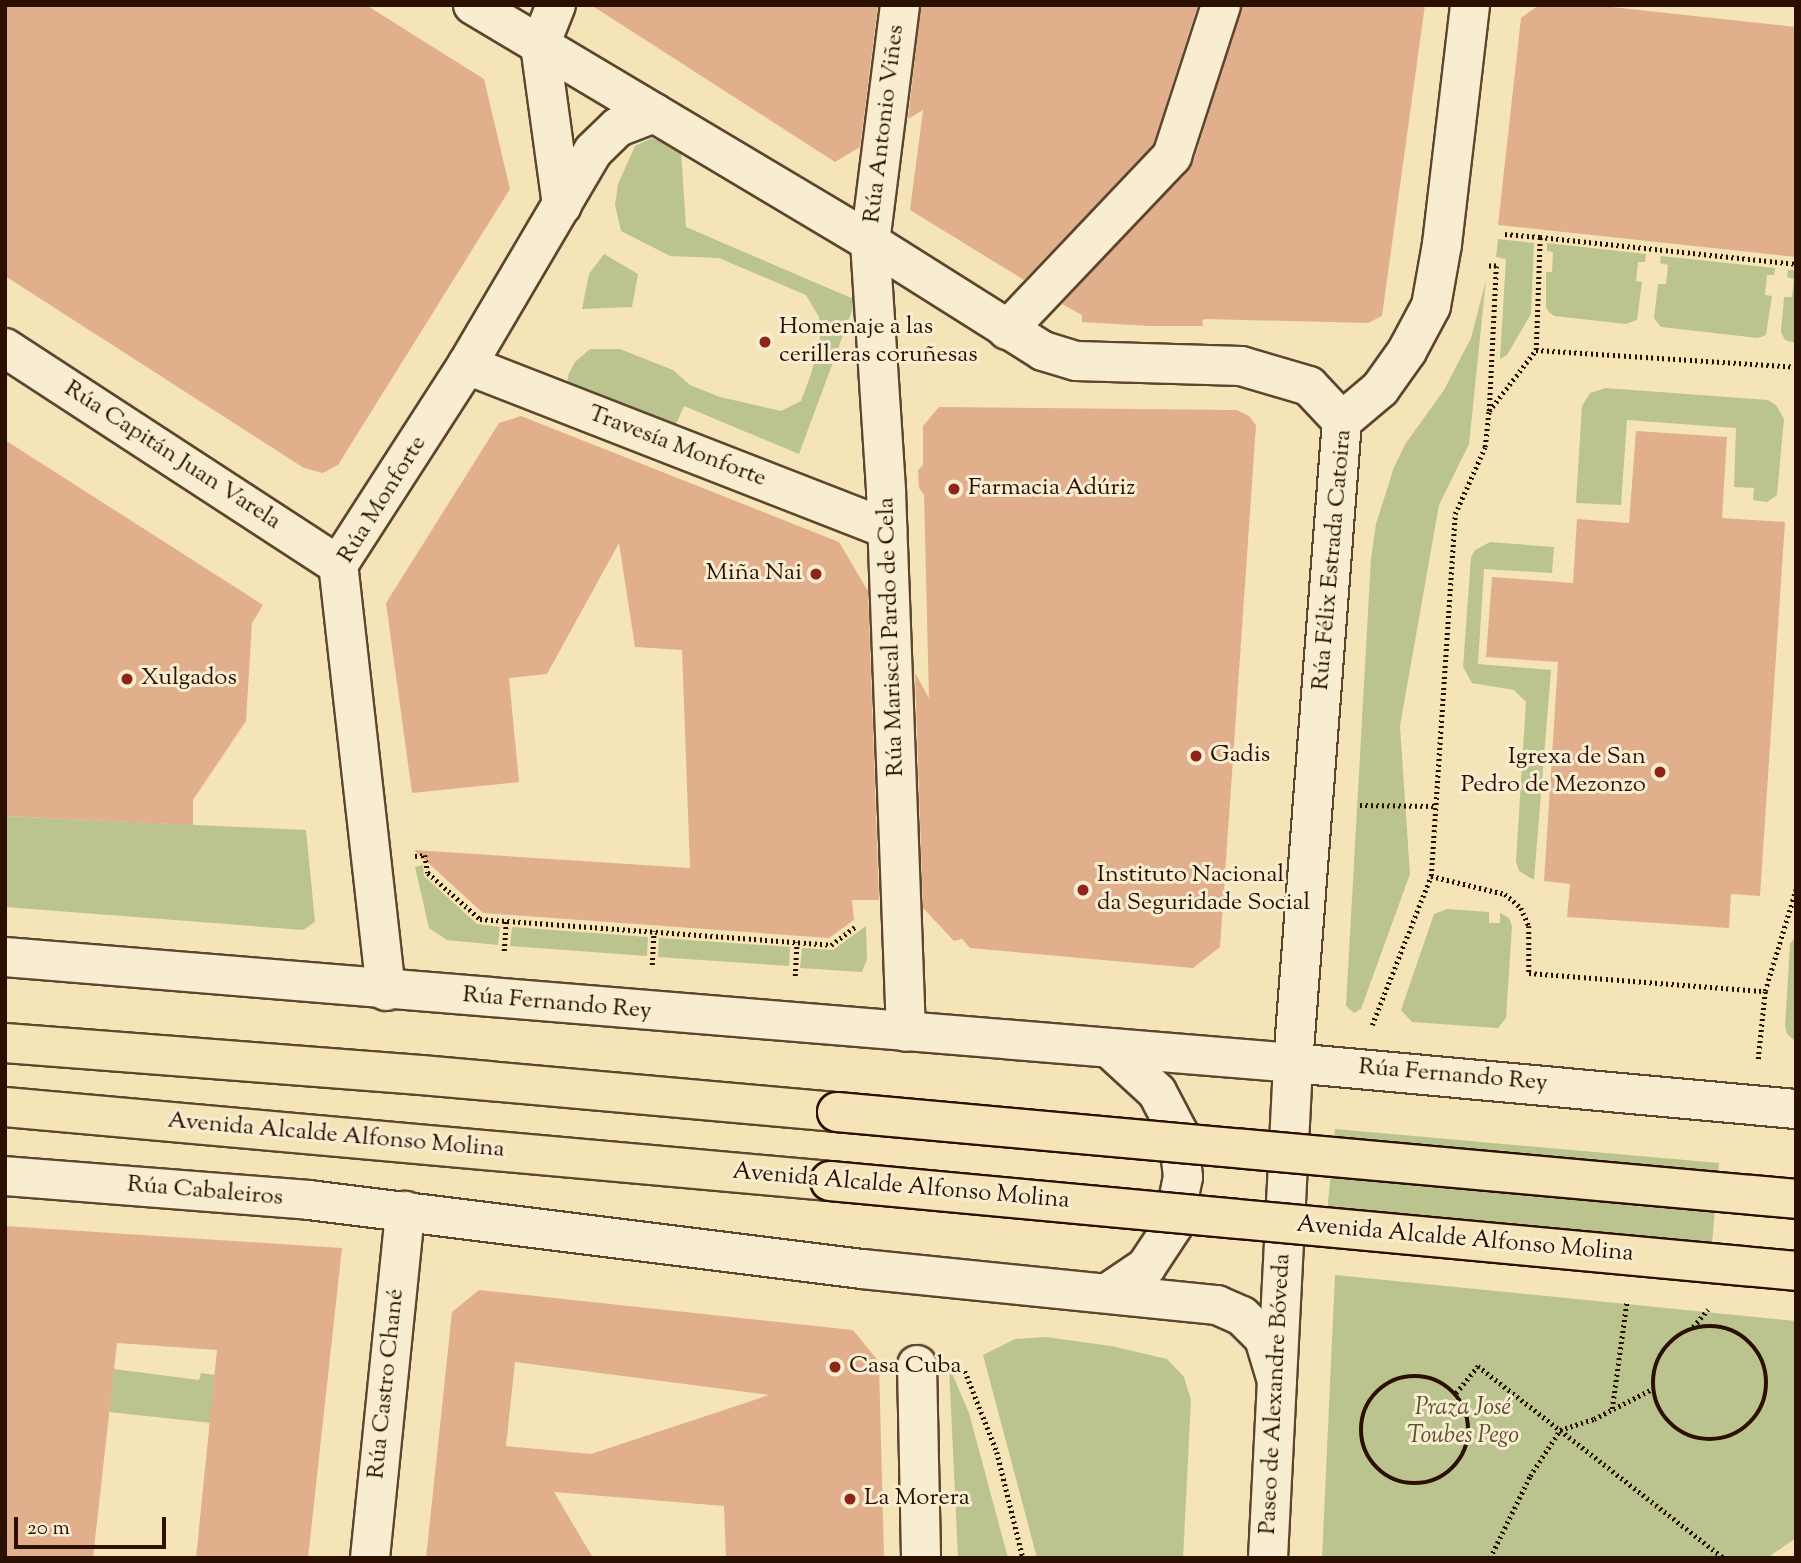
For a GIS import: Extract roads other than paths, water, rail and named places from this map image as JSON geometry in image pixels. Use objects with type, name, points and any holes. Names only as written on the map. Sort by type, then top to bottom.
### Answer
[{"type":"highway","points":[[5,1043],[407,1074],[1796,1199]]},
{"type":"highway","name":"Avenida Alcalde Alfonso Molina","points":[[5,1107],[1796,1271]]},
{"type":"street","points":[[473,5],[870,242],[1043,351],[1068,359],[1241,366],[1309,386],[1342,421]]},
{"type":"street","points":[[556,5],[540,45],[562,206]]},
{"type":"street","name":"Rúa Antonio Viñes","points":[[870,242],[901,5]]},
{"type":"street","points":[[1007,330],[1172,156],[1221,5]]},
{"type":"street","name":"Rúa Félix Estrada Catoira","points":[[1293,1063],[1342,421],[1380,389],[1407,351],[1431,306],[1442,244],[1470,5]]},
{"type":"street","name":"Rúa Monforte","points":[[386,991],[338,565],[467,365],[593,151],[618,127],[654,113]]},
{"type":"street","name":"Rúa Mariscal Pardo de Cela","points":[[870,242],[887,528],[906,1032]]},
{"type":"street","name":"Rúa Capitán Juan Varela","points":[[5,348],[338,565]]},
{"type":"street","name":"Travesía Monforte","points":[[467,365],[887,528]]},
{"type":"street","name":"Rúa Fernando Rey","points":[[5,957],[386,991],[1293,1063],[1796,1109]]},
{"type":"street","points":[[1109,1048],[1157,1093],[1178,1132],[1183,1177],[1173,1226],[1146,1267],[1109,1292]]},
{"type":"street","name":"Paseo de Alexandre Bóveda","points":[[1268,1558],[1293,1063]]},
{"type":"street","name":"Rúa Cabaleiros","points":[[5,1176],[405,1211]]},
{"type":"street","points":[[405,1211],[862,1269],[1217,1305],[1242,1315],[1264,1338],[1277,1381]]},
{"type":"street","name":"Rúa Castro Chané","points":[[370,1558],[405,1211]]},
{"type":"street","points":[[916,1365],[921,1558]]},
{"type":"place","name":"Homenaje a las cerilleras coruñesas","points":[[765,342]]},
{"type":"place","name":"Farmacia Adúriz","points":[[954,489]]},
{"type":"place","name":"Miña Nai","points":[[816,574]]},
{"type":"place","name":"Xulgados","points":[[127,679]]},
{"type":"place","name":"Gadis","points":[[1196,756]]},
{"type":"place","name":"Igrexa de San Pedro de Mezonzo","points":[[1660,772]]},
{"type":"place","name":"Instituto Nacional da Seguridade Social","points":[[1083,890]]},
{"type":"place","name":"Casa Cuba","points":[[835,1367]]},
{"type":"place","name":"La Morera","points":[[850,1499]]},
{"type":"park label","name":"Praza José Toubes Pego","points":[[1463,1423]]}]
